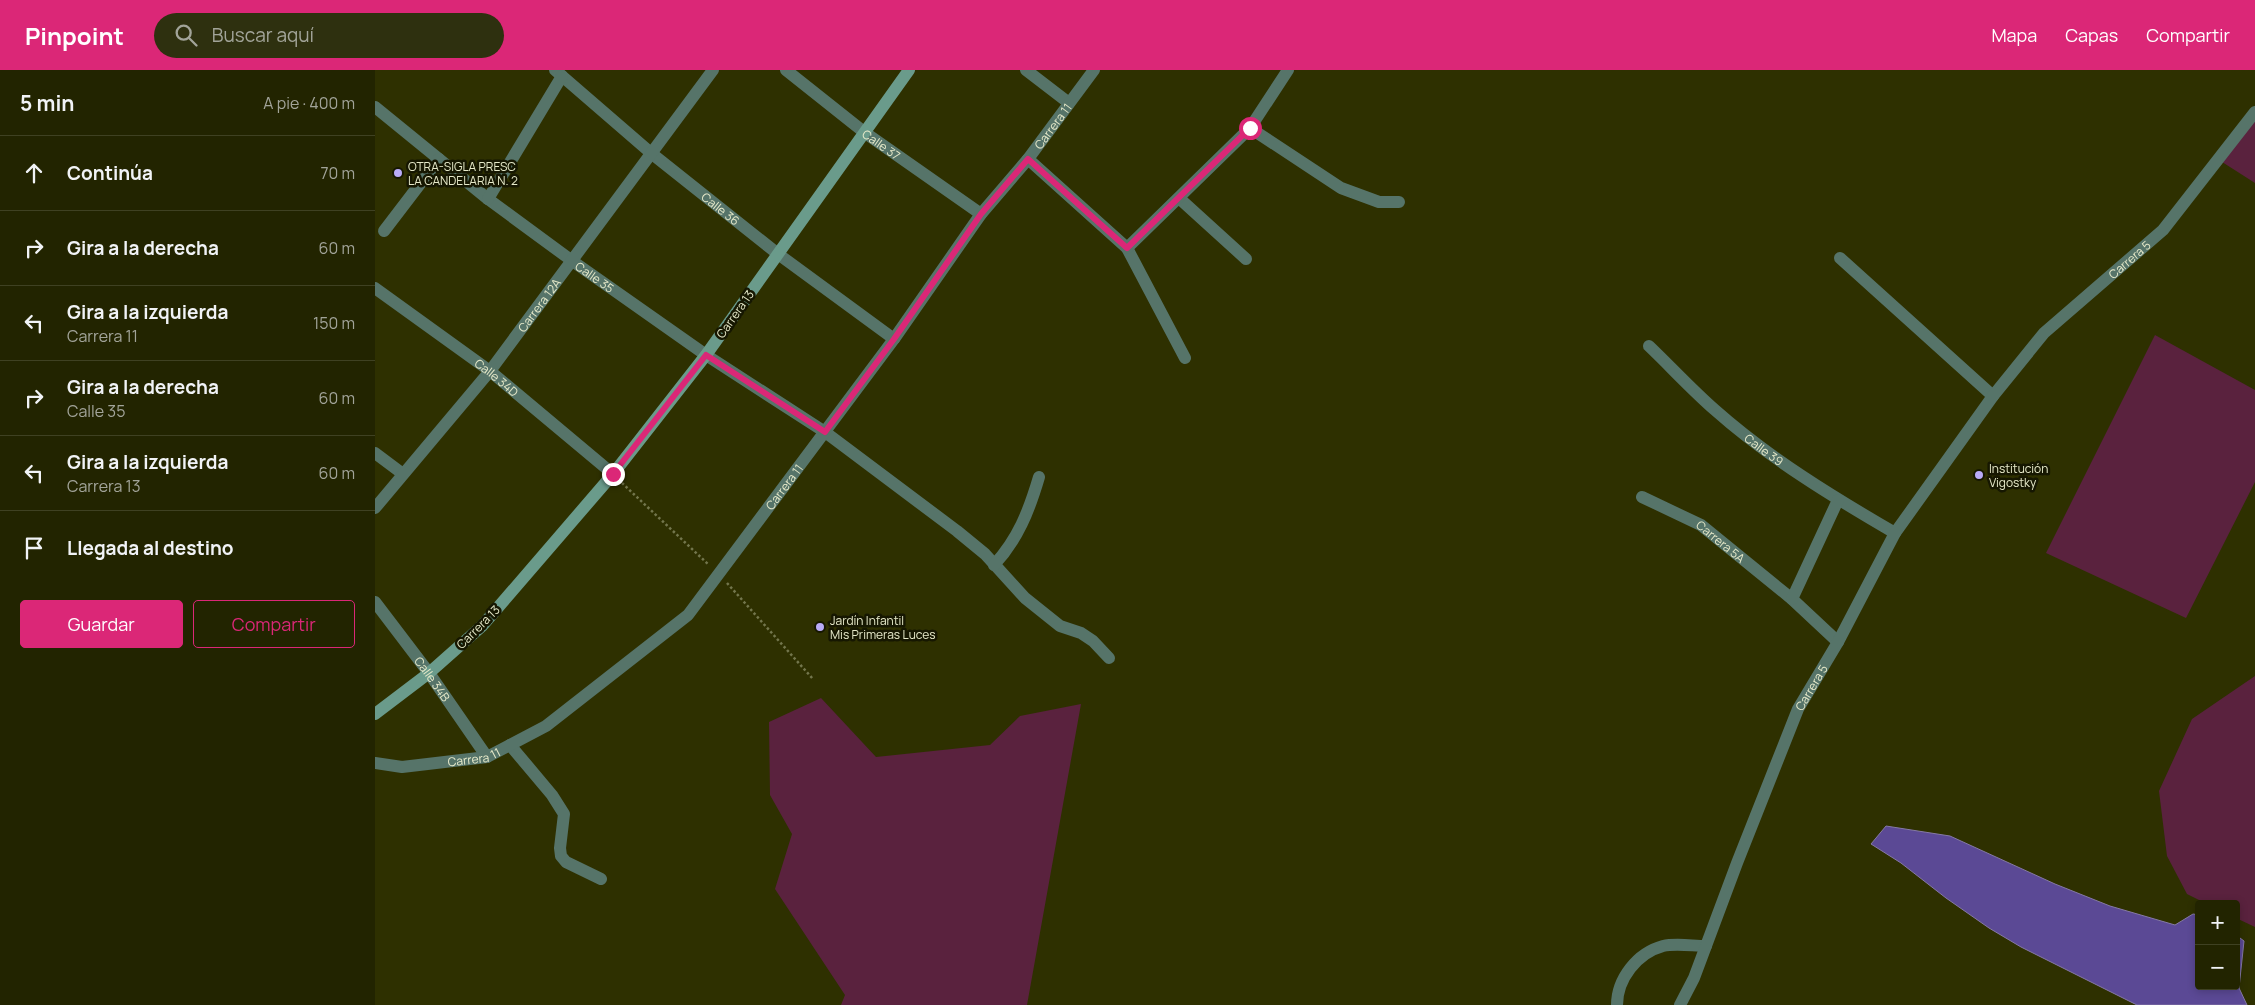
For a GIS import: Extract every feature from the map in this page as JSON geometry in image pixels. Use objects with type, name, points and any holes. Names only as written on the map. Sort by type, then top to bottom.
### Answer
[{"type":"street","name":"Carrera 12A","points":[[375,508],[490,371],[713,70]]},
{"type":"street","name":"Calle 37","points":[[785,70],[864,132],[981,214]]},
{"type":"street","name":"Carrera 13","points":[[375,714],[429,673],[482,626],[613,474],[706,355],[909,70]]},
{"type":"street","points":[[1026,70],[1069,103]]},
{"type":"street","name":"Carrera 11","points":[[375,763],[401,767],[487,757],[546,726],[688,615],[894,339],[981,214],[1028,159],[1094,70]]},
{"type":"street","points":[[1127,248],[1180,199],[1250,128],[1288,70]]},
{"type":"street","name":"Calle 36","points":[[559,73],[651,153],[777,254],[894,339]]},
{"type":"street","points":[[488,199],[559,73]]},
{"type":"street","name":"Calle 35","points":[[375,107],[488,199],[571,260],[706,355],[825,432],[957,531],[994,565],[1025,598],[1060,626],[1081,632],[1093,640],[1109,658]]},
{"type":"street","name":"Carrera 5","points":[[1680,1005],[1694,978],[1798,709],[1838,642],[1895,533],[1993,396],[2044,333],[2163,230],[2255,112]]},
{"type":"street","points":[[1250,128],[1341,188],[1379,202],[1399,202]]},
{"type":"street","points":[[384,231],[439,159]]},
{"type":"street","points":[[1028,159],[1127,248],[1185,358]]},
{"type":"street","points":[[1180,199],[1246,259]]},
{"type":"street","points":[[1840,258],[1993,396]]},
{"type":"street","name":"Calle 34D","points":[[375,288],[490,371],[613,474]]},
{"type":"street","name":"Calle 39","points":[[1649,346],[1715,410],[1755,442],[1837,500],[1895,533]]},
{"type":"street","points":[[375,452],[403,474]]},
{"type":"street","points":[[994,565],[1009,549],[1019,532],[1029,512],[1039,477]]},
{"type":"street","name":"Carrera 5A","points":[[1642,498],[1701,525],[1792,599],[1838,642]]},
{"type":"street","points":[[1792,599],[1837,500]]},
{"type":"street","name":"Calle 34B","points":[[375,602],[429,673],[487,757]]},
{"type":"street","points":[[510,745],[552,795],[564,814],[560,848],[561,856],[566,862],[601,880]]},
{"type":"street","points":[[1617,1005],[1621,985],[1632,965],[1652,950],[1665,946],[1706,946]]},
{"type":"shaded area","points":[[2255,112],[2255,183],[2219,160]]},
{"type":"shaded area","points":[[2155,335],[2255,390],[2255,482],[2186,618],[2046,553]]},
{"type":"shaded area","points":[[2255,676],[2255,927],[2240,920],[2240,900],[2199,900],[2187,894],[2167,856],[2159,791],[2192,719]]},
{"type":"shaded area","points":[[821,698],[876,757],[990,745],[1020,716],[1081,704],[1027,1005],[841,1005],[845,995],[775,889],[792,834],[770,795],[769,722]]},
{"type":"shaded area","points":[[1886,826],[1950,836],[2055,884],[2110,906],[2175,925],[2195,914],[2195,990],[2240,990],[2247,1005],[2137,1005],[2021,947],[1989,928],[1901,863],[1871,844]]},
{"type":"shaded area","points":[[2240,938],[2244,941],[2240,979]]},
{"type":"place","name":"OTRA-SIGLA PRESC LA CANDELARIA N. 2","points":[[398,173]]},
{"type":"place","name":"Institución Vigostky","points":[[1979,475]]},
{"type":"place","name":"Jardín Infantil Mis Primeras Luces","points":[[820,627]]},
{"type":"route","points":[[613,474],[706,355],[825,432],[894,339],[981,214],[1028,159],[1127,248],[1180,199],[1250,128]]}]
